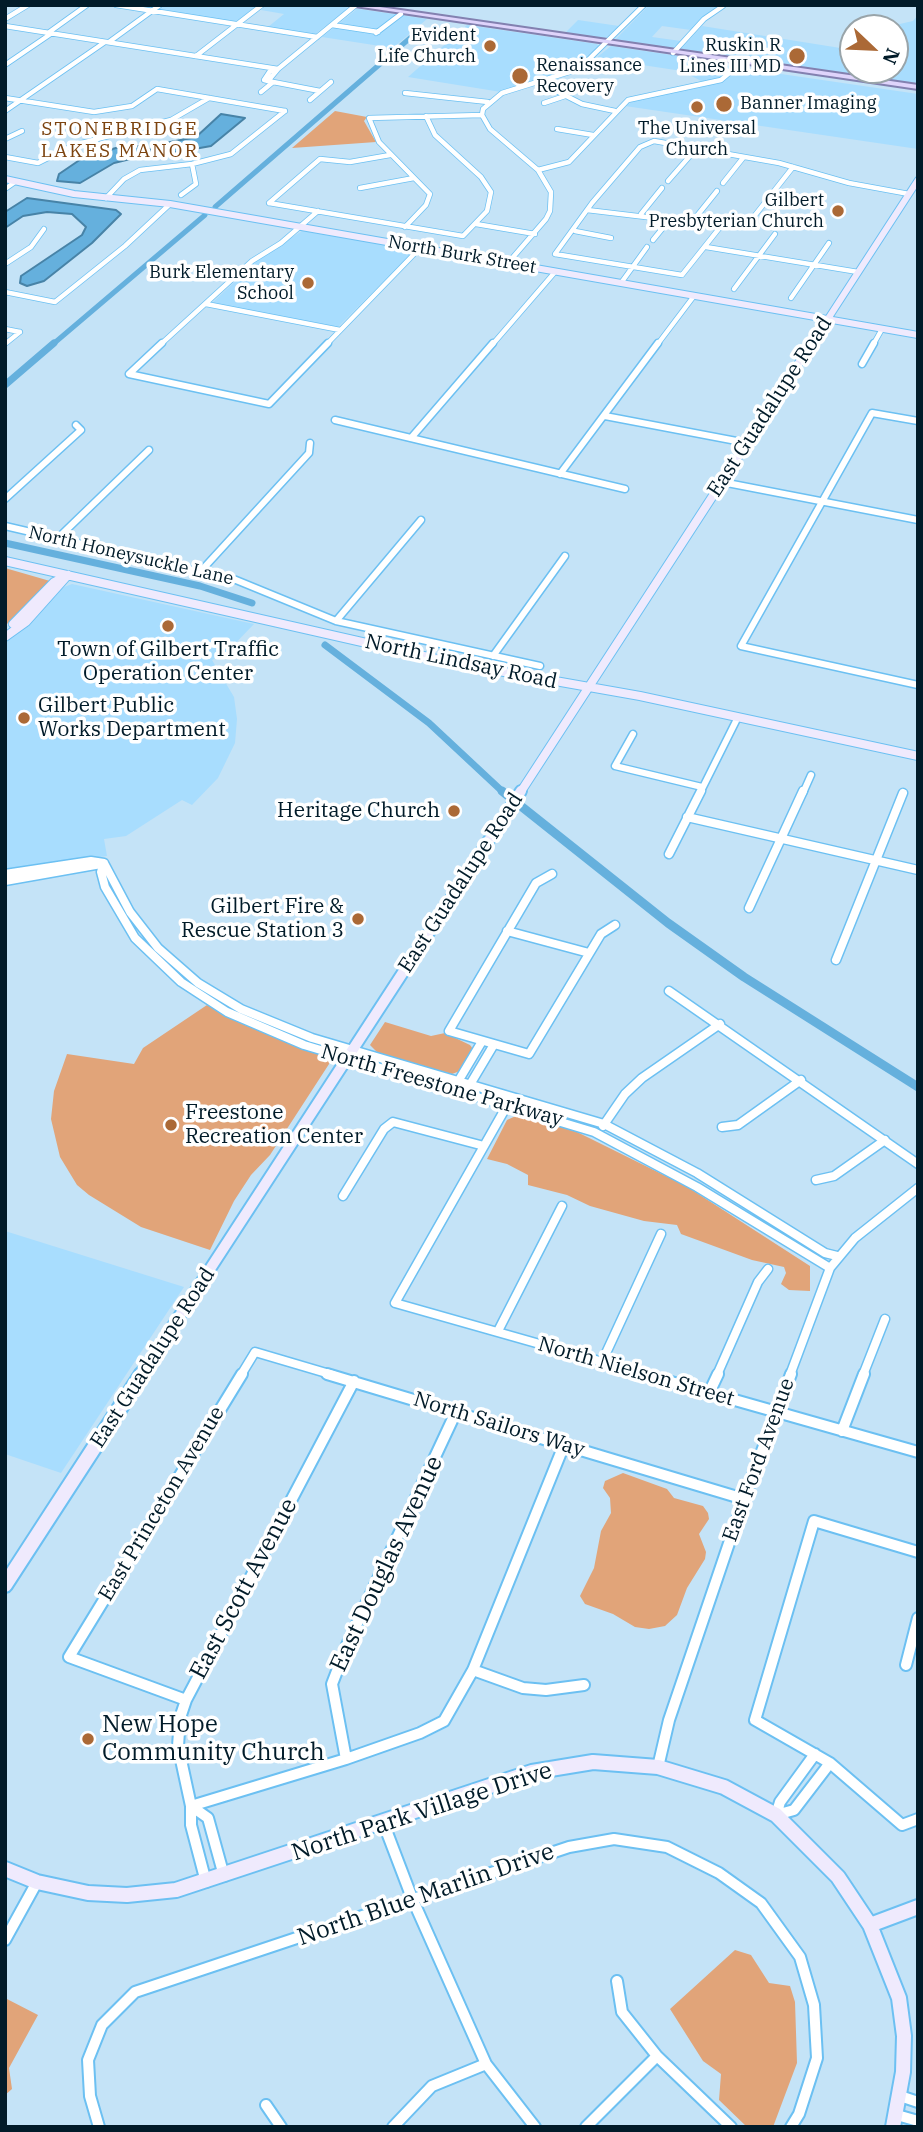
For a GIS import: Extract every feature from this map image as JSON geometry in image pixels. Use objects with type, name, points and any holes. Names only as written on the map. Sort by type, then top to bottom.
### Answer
[{"type":"main road","points":[[354,5],[430,17]]},
{"type":"main road","points":[[354,5],[839,76]]},
{"type":"main road","points":[[741,63],[918,90]]},
{"type":"main road","points":[[835,79],[839,79]]},
{"type":"main road","points":[[889,84],[918,90]]},
{"type":"main road","name":"North Burk Street","points":[[5,179],[106,198],[170,204],[918,335]]},
{"type":"main road","name":"East Guadalupe Road","points":[[5,1585],[918,180]]},
{"type":"main road","name":"North Lindsay Road","points":[[5,561],[506,674],[588,687],[918,756]]},
{"type":"main road","points":[[5,629],[54,582],[68,575]]},
{"type":"main road","points":[[5,637],[26,622],[68,575]]},
{"type":"main road","name":"North Park Village Drive","points":[[5,1870],[37,1882],[88,1893],[127,1895],[176,1890],[532,1772],[593,1762],[658,1767],[724,1787],[776,1815],[838,1877],[870,1925],[899,1998],[904,2036],[900,2096],[895,2121]]},
{"type":"main road","points":[[870,1925],[918,1908]]},
{"type":"street","points":[[5,19],[28,5]]},
{"type":"street","points":[[5,65],[87,5]]},
{"type":"street","points":[[116,5],[317,37]]},
{"type":"street","points":[[5,111],[160,5]]},
{"type":"street","points":[[196,56],[262,5]]},
{"type":"street","points":[[261,92],[278,69],[354,5]]},
{"type":"street","points":[[482,115],[488,102],[502,93],[579,69],[644,5]]},
{"type":"street","points":[[673,53],[704,19],[723,6]]},
{"type":"street","points":[[332,25],[377,33],[401,14]]},
{"type":"street","points":[[5,26],[278,69]]},
{"type":"street","points":[[538,170],[569,162],[615,111],[633,99],[721,80],[741,63]]},
{"type":"street","points":[[287,86],[297,77]]},
{"type":"street","points":[[270,82],[320,91]]},
{"type":"street","points":[[310,100],[331,82]]},
{"type":"street","points":[[539,82],[588,106],[615,111]]},
{"type":"street","points":[[5,98],[94,112],[132,106],[157,89],[285,111],[238,150],[223,158],[139,170],[124,179],[106,198]]},
{"type":"street","points":[[405,93],[488,102]]},
{"type":"street","points":[[544,103],[565,96]]},
{"type":"street","points":[[5,157],[38,163],[74,145],[162,123],[190,111],[209,97]]},
{"type":"street","points":[[405,227],[430,200],[426,188],[390,155],[376,138],[369,118],[482,115]]},
{"type":"street","points":[[482,115],[490,129],[538,170],[546,181],[552,201],[551,211],[535,234],[508,263]]},
{"type":"street","points":[[390,155],[350,162],[320,159],[270,203],[463,236],[491,205],[489,186],[435,135],[426,116]]},
{"type":"street","points":[[162,123],[173,128]]},
{"type":"street","points":[[557,128],[593,135]]},
{"type":"street","points":[[5,139],[22,131]]},
{"type":"street","points":[[721,226],[682,275],[555,254],[575,232],[587,210],[640,147],[649,142],[666,142],[793,167],[849,183],[909,194]]},
{"type":"street","points":[[668,181],[696,149]]},
{"type":"street","points":[[723,183],[743,158]]},
{"type":"street","points":[[181,195],[196,184],[192,164]]},
{"type":"street","points":[[587,210],[642,214],[721,226],[748,222],[793,167]]},
{"type":"street","points":[[360,188],[414,177]]},
{"type":"street","points":[[5,189],[15,182]]},
{"type":"street","points":[[642,214],[662,188]]},
{"type":"street","points":[[692,222],[717,191]]},
{"type":"street","points":[[5,292],[55,302],[125,246],[170,204]]},
{"type":"street","points":[[318,211],[301,227],[253,261],[130,374],[269,404],[420,248]]},
{"type":"street","points":[[653,240],[671,218]]},
{"type":"street","points":[[476,224],[535,234]]},
{"type":"street","points":[[5,264],[30,247],[44,229]]},
{"type":"street","points":[[575,232],[611,238]]},
{"type":"street","points":[[734,289],[775,234]]},
{"type":"street","points":[[791,298],[829,243]]},
{"type":"street","points":[[621,283],[647,247]]},
{"type":"street","points":[[706,247],[858,272]]},
{"type":"street","points":[[411,438],[555,272]]},
{"type":"street","points":[[561,474],[694,296]]},
{"type":"street","points":[[206,304],[340,330]]},
{"type":"street","points":[[5,329],[20,332],[5,344]]},
{"type":"street","points":[[862,363],[882,329]]},
{"type":"street","points":[[918,421],[872,413],[741,646],[918,685]]},
{"type":"street","points":[[604,416],[747,443]]},
{"type":"street","points":[[335,420],[625,489]]},
{"type":"street","points":[[5,499],[80,430],[76,425]]},
{"type":"street","points":[[201,571],[309,453],[310,443]]},
{"type":"street","points":[[57,538],[149,450]]},
{"type":"street","points":[[722,482],[918,520]]},
{"type":"street","points":[[336,621],[421,520]]},
{"type":"street","name":"North Honeysuckle Lane","points":[[5,526],[201,571],[255,587],[336,621],[540,666]]},
{"type":"street","points":[[493,656],[565,556]]},
{"type":"street","points":[[405,651],[414,638]]},
{"type":"street","points":[[669,854],[738,717]]},
{"type":"street","points":[[633,734],[615,766],[702,787]]},
{"type":"street","points":[[749,908],[811,775]]},
{"type":"street","points":[[836,960],[903,793]]},
{"type":"street","points":[[687,817],[918,870]]},
{"type":"street","points":[[5,874],[91,861],[104,863]]},
{"type":"street","points":[[5,881],[91,868],[104,863]]},
{"type":"street","name":"North Freestone Parkway","points":[[104,863],[101,872],[115,908],[135,938],[168,972],[195,993],[242,1020],[298,1043],[459,1081],[604,1124],[697,1173],[825,1253],[837,1256]]},
{"type":"street","points":[[552,874],[536,883],[449,1031],[493,1046],[529,1054],[601,934],[615,925]]},
{"type":"street","points":[[507,931],[589,953]]},
{"type":"street","points":[[669,990],[918,1164]]},
{"type":"street","points":[[598,1134],[625,1094],[642,1078],[720,1024]]},
{"type":"street","points":[[453,1090],[481,1042]]},
{"type":"street","points":[[465,1093],[493,1046]]},
{"type":"street","name":"North Freestone Parkway","points":[[350,1054],[453,1090],[598,1134],[691,1183],[830,1268]]},
{"type":"street","points":[[722,1127],[738,1125],[801,1080]]},
{"type":"street","points":[[343,1196],[384,1129],[393,1122],[484,1146],[512,1096]]},
{"type":"street","points":[[816,1180],[834,1176],[885,1140]]},
{"type":"street","name":"North Nielson Street","points":[[484,1146],[395,1303],[498,1331],[601,1364],[918,1452]]},
{"type":"street","name":"East Ford Avenue","points":[[658,1767],[669,1720],[744,1499],[830,1268],[837,1256],[918,1188]]},
{"type":"street","points":[[498,1331],[562,1206]]},
{"type":"street","points":[[601,1364],[661,1234]]},
{"type":"street","points":[[709,1393],[758,1282],[768,1269]]},
{"type":"street","points":[[842,1431],[886,1319]]},
{"type":"street","name":"North Sailors Way","points":[[255,1352],[744,1499]]},
{"type":"street","name":"East Princeton Avenue","points":[[186,1700],[69,1657],[255,1352]]},
{"type":"street","name":"East Scott Avenue","points":[[206,1882],[191,1825],[191,1806],[178,1746],[180,1718],[186,1700],[354,1381]]},
{"type":"street","name":"East Douglas Avenue","points":[[346,1759],[334,1708],[332,1684],[347,1645],[456,1412]]},
{"type":"street","points":[[191,1806],[346,1759],[420,1733],[444,1721],[473,1670],[564,1445]]},
{"type":"street","points":[[918,1552],[814,1521],[755,1720],[830,1763],[902,1825],[918,1819]]},
{"type":"street","points":[[906,1665],[918,1618]]},
{"type":"street","points":[[473,1670],[523,1688],[546,1690],[584,1685]]},
{"type":"street","points":[[776,1815],[780,1802],[815,1754]]},
{"type":"street","points":[[776,1815],[794,1810],[830,1763]]},
{"type":"street","name":"East Scott Avenue","points":[[191,1806],[208,1818],[224,1876]]},
{"type":"street","points":[[383,1822],[412,1898],[486,2064],[535,2127]]},
{"type":"street","name":"North Blue Marlin Drive","points":[[99,2127],[90,2095],[88,2060],[102,2025],[135,1992],[569,1847],[614,1839],[667,1847],[719,1873],[761,1903],[800,1957],[814,2005],[817,2058],[799,2114],[791,2127]]},
{"type":"street","points":[[5,1940],[37,1882]]},
{"type":"street","points":[[617,1981],[622,2012],[657,2056],[732,2127]]},
{"type":"street","points":[[586,2127],[657,2056]]},
{"type":"street","points":[[393,2127],[402,2114],[432,2087],[486,2064]]},
{"type":"street","points":[[900,2096],[918,2102]]},
{"type":"street","points":[[266,2105],[281,2127]]},
{"type":"street","points":[[895,2121],[918,2121]]},
{"type":"shaded area","points":[[165,5],[260,5],[235,22],[159,10]]},
{"type":"shaded area","points":[[266,5],[336,5],[349,8],[315,34],[268,27],[284,14],[261,10]]},
{"type":"shaded area","points":[[649,5],[719,5],[691,30],[662,26],[652,37],[681,41],[672,49],[614,41]]},
{"type":"shaded area","points":[[357,9],[427,19],[393,48],[322,37]]},
{"type":"shaded area","points":[[918,15],[918,85],[909,84],[909,22]]},
{"type":"shaded area","points":[[578,20],[619,26],[603,40],[564,34]]},
{"type":"shaded area","points":[[467,25],[599,46],[570,71],[501,92],[408,77]]},
{"type":"shaded area","points":[[702,26],[839,48],[839,73],[681,49]]},
{"type":"shaded area","points":[[611,46],[734,67],[724,77],[705,83],[682,71],[596,58]]},
{"type":"shaded area","points":[[740,68],[918,94],[918,149],[625,106],[635,100],[722,82]]},
{"type":"shaded area","points":[[335,111],[367,117],[364,121],[376,142],[292,148]]},
{"type":"shaded area","points":[[221,114],[245,118],[211,146],[172,153],[155,145],[196,137]]},
{"type":"shaded area","points":[[123,146],[145,146],[155,153],[114,163],[80,183],[57,181],[59,174],[84,157]]},
{"type":"shaded area","points":[[27,198],[116,210],[121,214],[92,243],[44,281],[27,286],[20,283],[21,276],[82,235],[86,227],[72,214],[47,212],[23,216],[5,228],[5,212]]},
{"type":"shaded area","name":"Burk Elementary School","points":[[302,231],[409,249],[413,252],[338,327],[212,303],[260,258]]},
{"type":"shaded area","points":[[5,568],[50,581],[5,626]]},
{"type":"shaded area","points":[[72,584],[254,624],[225,654],[212,660],[234,697],[237,719],[235,743],[218,778],[192,805],[182,800],[126,836],[104,839],[107,856],[5,871],[5,639],[31,621],[64,587]]},
{"type":"shaded area","name":"Freestone Recreation Center","points":[[207,1005],[247,1026],[328,1056],[331,1061],[270,1155],[251,1175],[234,1201],[210,1250],[141,1227],[89,1195],[77,1185],[60,1157],[51,1119],[54,1091],[67,1054],[134,1064],[143,1048]]},
{"type":"shaded area","points":[[385,1022],[431,1036],[445,1033],[473,1049],[460,1071],[452,1074],[379,1054],[370,1045]]},
{"type":"shaded area","points":[[518,1115],[573,1130],[686,1186],[810,1266],[810,1291],[789,1290],[781,1284],[786,1273],[784,1267],[752,1260],[681,1234],[677,1225],[644,1221],[528,1185],[528,1175],[507,1164],[487,1159],[507,1120]]},
{"type":"shaded area","points":[[5,1231],[184,1287],[61,1473],[5,1454]]},
{"type":"shaded area","points":[[623,1473],[667,1489],[674,1498],[703,1506],[708,1513],[709,1519],[699,1534],[706,1552],[705,1559],[687,1588],[677,1615],[665,1626],[649,1629],[635,1627],[613,1614],[585,1604],[580,1596],[594,1568],[601,1531],[611,1513],[610,1498],[603,1488],[605,1481]]},
{"type":"shaded area","points":[[735,1950],[751,1955],[769,1983],[790,1986],[795,2002],[797,2063],[773,2127],[747,2127],[719,2100],[721,2074],[703,2061],[670,2009]]},
{"type":"shaded area","points":[[5,1998],[38,2015],[9,2068],[12,2089],[5,2095]]},
{"type":"waterway","points":[[215,207],[417,32]]},
{"type":"waterway","points":[[52,345],[205,215]]},
{"type":"waterway","points":[[5,385],[54,343]]},
{"type":"waterway","points":[[5,543],[200,586],[252,603]]},
{"type":"waterway","points":[[325,645],[429,723],[504,793]]},
{"type":"waterway","points":[[502,791],[668,923],[744,977],[918,1087]]},
{"type":"place","name":"Evident Life Church","points":[[490,46]]},
{"type":"place","name":"Ruskin R Lines III MD","points":[[797,56]]},
{"type":"place","name":"Renaissance Recovery","points":[[520,76]]},
{"type":"place","name":"Banner Imaging","points":[[724,104]]},
{"type":"place","name":"The Universal Church","points":[[697,107]]},
{"type":"place","name":"Gilbert Presbyterian Church","points":[[838,211]]},
{"type":"place","name":"Burk Elementary School","points":[[308,283]]},
{"type":"place","name":"Town of Gilbert Traffic Operation Center","points":[[168,626]]},
{"type":"place","name":"Gilbert Public Works Department","points":[[24,718]]},
{"type":"place","name":"Heritage Church","points":[[454,811]]},
{"type":"place","name":"Gilbert Fire & Rescue Station 3","points":[[358,919]]},
{"type":"place","name":"Freestone Recreation Center","points":[[171,1125]]},
{"type":"place","name":"New Hope Community Church","points":[[88,1739]]},
{"type":"district","name":"STONEBRIDGE LAKES MANOR","points":[[120,141]]}]
